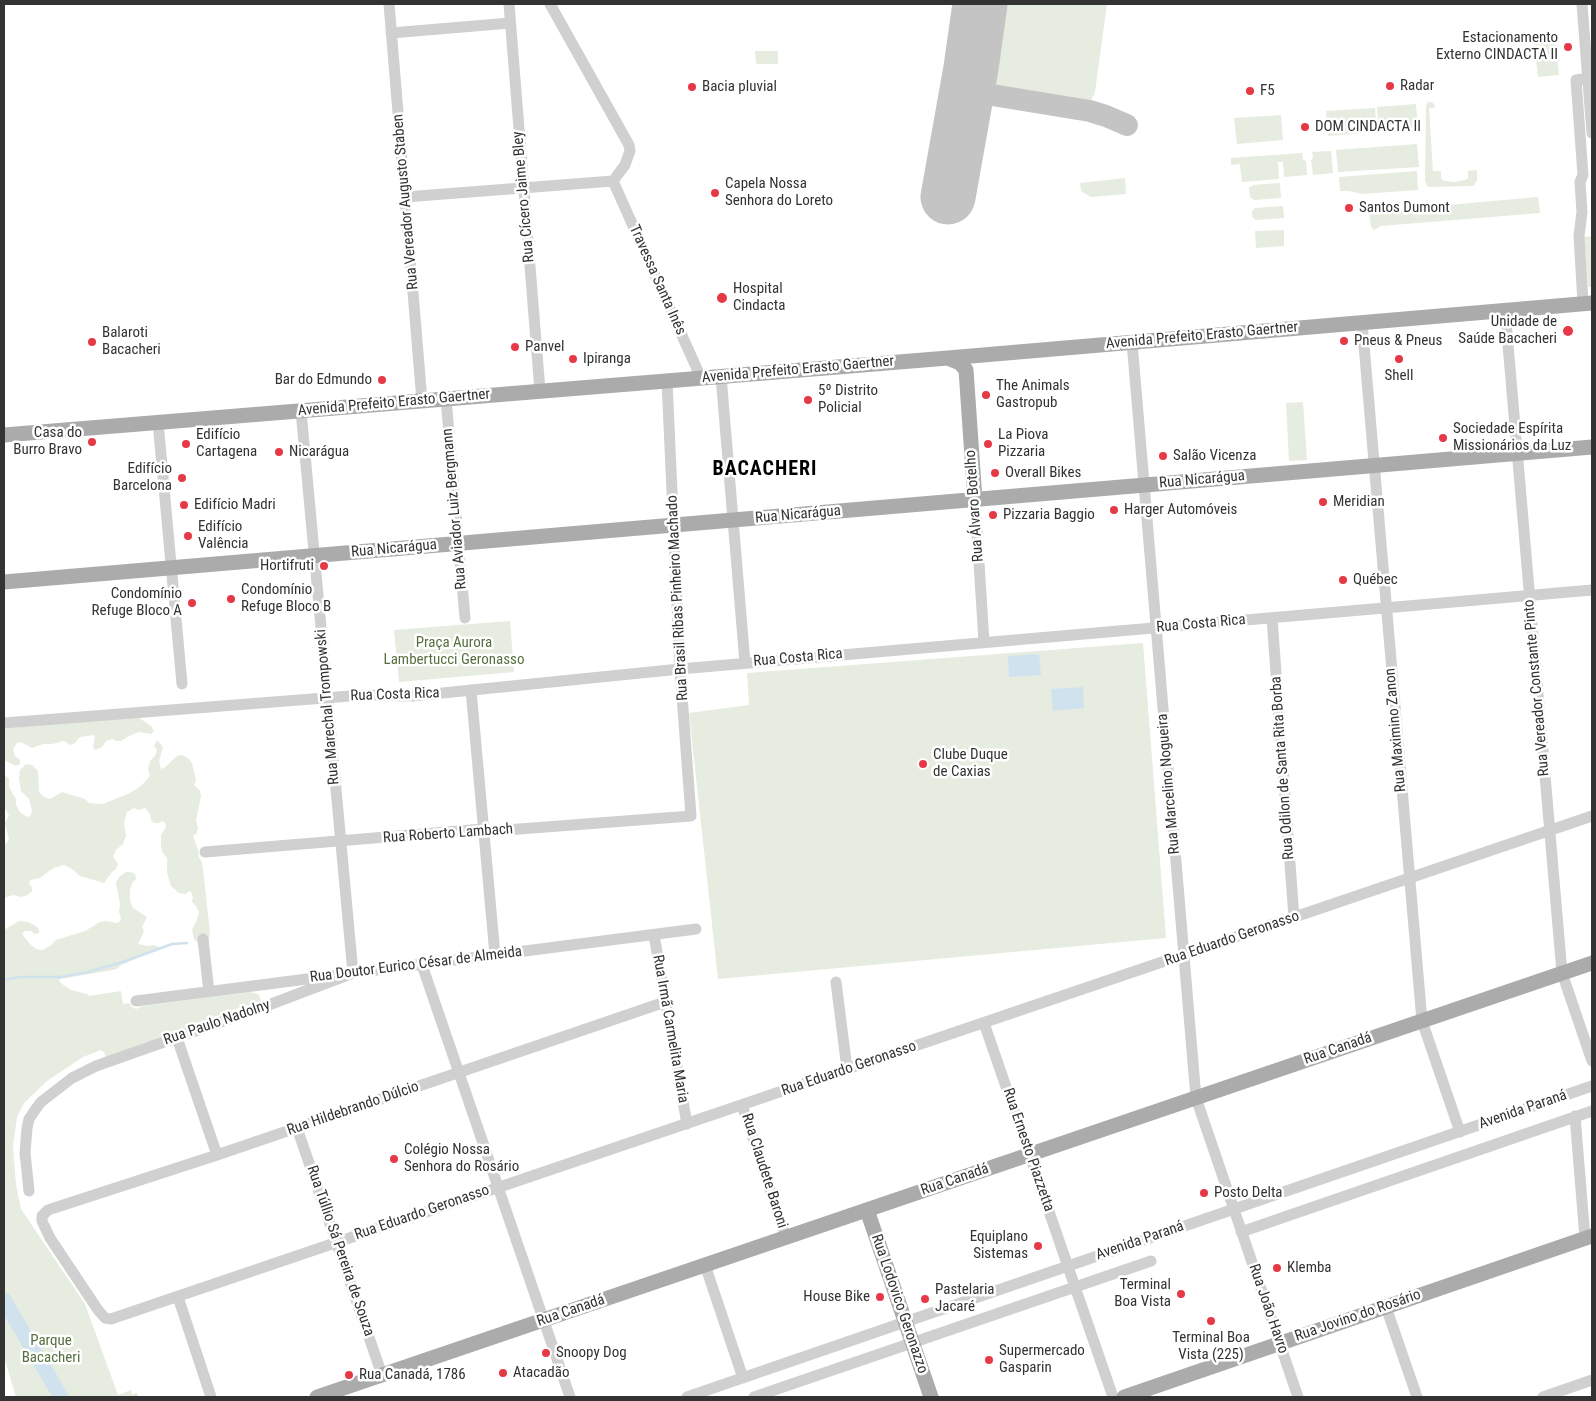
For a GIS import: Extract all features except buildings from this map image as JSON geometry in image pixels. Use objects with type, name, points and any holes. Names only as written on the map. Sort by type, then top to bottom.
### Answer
[{"type":"main road","name":"Avenida Prefeito Erasto Gaertner","points":[[4,435],[948,358],[1588,303]]},
{"type":"main road","points":[[948,358],[960,363],[966,370],[973,361],[982,355]]},
{"type":"main road","name":"Rua Álvaro Botelho","points":[[966,370],[975,500]]},
{"type":"main road","name":"Rua Nicarágua","points":[[4,582],[1592,447]]},
{"type":"main road","name":"Rua Canadá","points":[[317,1397],[1592,963]]},
{"type":"main road","name":"Rua Lodovico Geronazzo","points":[[867,1210],[931,1397]]},
{"type":"main road","name":"Rua Jovino do Rosário","points":[[1124,1397],[1589,1237]]},
{"type":"street","name":"Rua Vereador Augusto Staben","points":[[389,4],[422,401]]},
{"type":"street","name":"Rua Cícero Jaime Bley","points":[[509,4],[540,391]]},
{"type":"street","points":[[405,197],[613,181],[625,165],[630,151],[629,145],[550,4]]},
{"type":"street","points":[[1582,4],[1592,133]]},
{"type":"street","points":[[392,33],[510,23]]},
{"type":"street","points":[[1588,78],[1576,80],[1582,176],[1580,182],[1582,212],[1579,236],[1588,303]]},
{"type":"street","points":[[1578,115],[1591,115]]},
{"type":"street","name":"Travessa Santa Inês","points":[[613,181],[701,378]]},
{"type":"street","name":"Rua Vereador Constante Pinto","points":[[1505,310],[1562,973],[1592,1061]]},
{"type":"street","name":"Rua Maximino Zanon","points":[[1362,322],[1422,1021],[1460,1132]]},
{"type":"street","name":"Rua Marcelino Nogueira","points":[[1132,342],[1196,1098],[1236,1215]]},
{"type":"street","points":[[721,376],[745,663]]},
{"type":"street","name":"Rua Brasil Ribas Pinheiro Machado","points":[[667,381],[680,668],[691,816]]},
{"type":"street","name":"Rua Aviador Luiz Bergmann","points":[[446,399],[465,618]]},
{"type":"street","name":"Rua Marechal Trompowski","points":[[301,411],[353,974]]},
{"type":"street","points":[[158,422],[182,684]]},
{"type":"street","name":"Rua Álvaro Botelho","points":[[975,500],[984,642]]},
{"type":"street","name":"Rua Costa Rica","points":[[4,723],[363,695],[413,696],[680,668],[1592,590]]},
{"type":"street","name":"Rua Odilon de Santa Rita Borba","points":[[1272,618],[1294,918]]},
{"type":"street","points":[[470,690],[495,955]]},
{"type":"street","name":"Rua Roberto Lambach","points":[[205,852],[483,829],[493,831],[691,816]]},
{"type":"street","name":"Rua Eduardo Geronasso","points":[[105,1318],[111,1319],[1592,816]]},
{"type":"street","name":"Rua Doutor Eurico César de Almeida","points":[[136,1001],[696,929]]},
{"type":"street","name":"Rua Irmã Carmelita Maria","points":[[654,935],[687,1124]]},
{"type":"street","points":[[203,939],[210,992]]},
{"type":"street","points":[[422,964],[570,1397]]},
{"type":"street","name":"Rua Paulo Nadolny","points":[[29,1191],[26,1146],[29,1119],[41,1102],[61,1085],[81,1072],[353,974]]},
{"type":"street","points":[[836,982],[847,1069]]},
{"type":"street","points":[[260,985],[266,1006]]},
{"type":"street","name":"Rua Hildebrando Dúlcio","points":[[105,1318],[50,1238],[42,1221],[42,1216],[48,1210],[217,1155],[665,1002]]},
{"type":"street","name":"Rua Ernesto Piazzetta","points":[[984,1023],[1113,1397]]},
{"type":"street","points":[[177,1038],[217,1155]]},
{"type":"street","name":"Avenida Paraná","points":[[754,1397],[913,1343],[1071,1277],[1460,1132],[1592,1086]]},
{"type":"street","name":"Rua Claudete Baroni","points":[[742,1105],[786,1238]]},
{"type":"street","name":"Avenida Paraná","points":[[1241,1232],[1592,1110]]},
{"type":"street","points":[[1575,1116],[1589,1237]]},
{"type":"street","name":"Rua Túllio Sá Pereira de Souza","points":[[297,1128],[382,1375]]},
{"type":"street","name":"Rua João Havro","points":[[1236,1215],[1298,1397]]},
{"type":"street","name":"Avenida Paraná","points":[[687,1397],[906,1322],[1071,1277],[1151,1261]]},
{"type":"street","points":[[705,1265],[744,1378]]},
{"type":"street","points":[[178,1296],[211,1397]]},
{"type":"street","points":[[1386,1307],[1417,1397]]},
{"type":"street","points":[[1550,1396],[1592,1380]]},
{"type":"green space","points":[[997,4],[1107,4],[1095,92],[1090,103],[991,91],[984,85]]},
{"type":"green space","points":[[1555,41],[1559,75],[1538,77],[1534,43]]},
{"type":"green space","points":[[755,51],[778,51],[778,64],[756,64]]},
{"type":"green space","points":[[1428,102],[1432,102],[1435,105],[1434,108],[1429,108],[1433,171],[1441,171],[1441,178],[1444,181],[1455,182],[1468,178],[1468,171],[1477,170],[1477,181],[1473,186],[1428,187],[1425,181],[1426,106]]},
{"type":"green space","points":[[1416,104],[1418,128],[1379,132],[1377,107]]},
{"type":"green space","points":[[1375,108],[1377,132],[1328,136],[1326,111]]},
{"type":"green space","points":[[1281,115],[1283,140],[1237,144],[1234,118]]},
{"type":"green space","points":[[1417,144],[1419,167],[1338,172],[1336,150]]},
{"type":"green space","points":[[1331,151],[1333,173],[1313,175],[1312,152]]},
{"type":"green space","points":[[1302,153],[1303,160],[1306,161],[1307,175],[1284,177],[1283,162],[1278,162],[1279,179],[1242,182],[1240,164],[1231,165],[1231,158]]},
{"type":"green space","points":[[1417,171],[1418,190],[1362,194],[1340,191],[1339,177]]},
{"type":"green space","points":[[1125,178],[1126,194],[1091,197],[1081,191],[1080,183]]},
{"type":"green space","points":[[1280,183],[1281,198],[1254,200],[1250,197],[1249,188],[1253,185]]},
{"type":"green space","points":[[1538,197],[1540,213],[1381,226],[1374,230],[1371,227],[1369,212],[1372,209],[1380,211]]},
{"type":"green space","points":[[1283,206],[1284,218],[1256,220],[1252,217],[1252,211],[1255,208]]},
{"type":"green space","points":[[1284,230],[1284,246],[1256,248],[1255,231]]},
{"type":"green space","points":[[1592,236],[1592,287],[1588,287],[1584,237]]},
{"type":"green space","points":[[1303,402],[1307,460],[1289,461],[1286,403]]},
{"type":"green space","name":"Praça Aurora Lambertucci Geronasso","points":[[510,621],[514,672],[399,682],[394,630]]},
{"type":"green space","name":"Clube Duque de Caxias","points":[[1143,643],[1166,938],[718,979],[689,713],[749,705],[747,673]]},
{"type":"green space","points":[[138,717],[151,726],[154,731],[151,734],[139,732],[121,741],[112,739],[106,741],[102,747],[95,750],[93,747],[95,737],[93,735],[80,737],[75,743],[70,745],[64,741],[43,744],[32,748],[21,742],[17,743],[13,749],[15,756],[20,760],[20,764],[16,766],[6,761],[4,762],[4,729],[26,725]]},
{"type":"green space","points":[[157,740],[163,747],[159,761],[161,769],[177,756],[182,755],[188,758],[192,763],[196,780],[194,785],[200,791],[201,796],[196,820],[198,829],[193,836],[203,869],[210,933],[209,941],[206,945],[201,946],[194,939],[192,929],[199,912],[192,902],[191,892],[179,893],[171,886],[167,873],[167,858],[162,852],[161,845],[161,835],[166,827],[165,822],[155,823],[151,821],[150,814],[145,808],[138,810],[134,808],[127,812],[124,823],[126,836],[123,844],[116,850],[113,857],[118,864],[104,883],[80,876],[64,865],[56,867],[40,878],[30,880],[29,884],[32,887],[32,891],[28,895],[21,897],[13,895],[4,898],[4,846],[9,840],[5,823],[9,815],[4,807],[4,774],[9,779],[9,787],[16,799],[16,805],[20,812],[27,817],[31,815],[32,810],[29,799],[21,791],[19,779],[20,770],[26,764],[32,765],[38,771],[39,792],[44,797],[50,799],[62,792],[85,799],[89,803],[103,804],[130,793],[141,786],[150,776],[148,768],[157,750],[154,746]]},
{"type":"green space","name":"Parque Bacacheri","points":[[126,872],[135,874],[136,879],[132,883],[130,890],[130,901],[133,908],[147,917],[142,927],[144,931],[138,944],[153,945],[159,947],[159,949],[121,965],[117,969],[60,979],[59,981],[62,984],[71,990],[89,996],[121,991],[123,1004],[129,1003],[136,1009],[143,1006],[250,992],[258,994],[261,1000],[260,1004],[249,1010],[247,1005],[186,1027],[187,1032],[107,1060],[104,1052],[101,1050],[83,1057],[47,1081],[24,1103],[17,1117],[13,1146],[16,1185],[21,1209],[85,1304],[118,1395],[131,1390],[132,1394],[137,1393],[138,1397],[16,1397],[4,1360],[4,930],[19,921],[28,922],[36,926],[39,933],[35,934],[31,931],[25,931],[22,934],[36,949],[42,950],[56,940],[85,931],[100,922],[117,923],[121,917],[116,883],[119,877]]},
{"type":"water","points":[[1039,654],[1041,675],[1009,677],[1008,656]]},
{"type":"water","points":[[1083,687],[1084,708],[1053,711],[1051,689]]},
{"type":"waterway","points":[[4,980],[20,977],[60,977],[88,972],[123,962],[172,944],[187,943]]},
{"type":"waterway","points":[[4,1300],[61,1397]]},
{"type":"taxiway","points":[[971,68],[976,83],[992,95],[1090,111],[1127,125]]},
{"type":"runway","points":[[948,197],[971,68],[980,4]]},
{"type":"place","name":"Estacionamento Externo CINDACTA II","points":[[1568,47]]},
{"type":"place","name":"Radar","points":[[1390,86]]},
{"type":"place","name":"Bacia pluvial","points":[[692,87]]},
{"type":"place","name":"F5","points":[[1250,91]]},
{"type":"place","name":"DOM CINDACTA II","points":[[1305,127]]},
{"type":"place","name":"Capela Nossa Senhora do Loreto","points":[[715,193]]},
{"type":"place","name":"Santos Dumont","points":[[1349,208]]},
{"type":"place","name":"Hospital Cindacta","points":[[722,298]]},
{"type":"place","name":"Unidade de Saúde Bacacheri","points":[[1568,331]]},
{"type":"place","name":"Pneus & Pneus","points":[[1344,341]]},
{"type":"place","name":"Balaroti Bacacheri","points":[[92,342]]},
{"type":"place","name":"Panvel","points":[[515,347]]},
{"type":"place","name":"Ipiranga","points":[[573,359]]},
{"type":"place","name":"Shell","points":[[1399,359]]},
{"type":"place","name":"Bar do Edmundo","points":[[382,380]]},
{"type":"place","name":"The Animals Gastropub","points":[[986,395]]},
{"type":"place","name":"5º Distrito Policial","points":[[808,400]]},
{"type":"place","name":"Sociedade Espírita Missionários da Luz","points":[[1443,438]]},
{"type":"place","name":"Casa do Burro Bravo","points":[[92,442]]},
{"type":"place","name":"Edifício Cartagena","points":[[186,444]]},
{"type":"place","name":"La Piova Pizzaria","points":[[988,444]]},
{"type":"place","name":"Nicarágua","points":[[279,452]]},
{"type":"place","name":"Salão Vicenza","points":[[1163,456]]},
{"type":"place","name":"Overall Bikes","points":[[995,473]]},
{"type":"place","name":"Edifício Barcelona","points":[[182,478]]},
{"type":"place","name":"Meridian","points":[[1323,502]]},
{"type":"place","name":"Edifício Madri","points":[[184,505]]},
{"type":"place","name":"Harger Automóveis","points":[[1114,510]]},
{"type":"place","name":"Pizzaria Baggio","points":[[993,515]]},
{"type":"place","name":"Edifício Valência","points":[[188,536]]},
{"type":"place","name":"Hortifruti","points":[[324,566]]},
{"type":"place","name":"Québec","points":[[1343,580]]},
{"type":"place","name":"Condomínio Refuge Bloco B","points":[[231,599]]},
{"type":"place","name":"Condomínio Refuge Bloco A","points":[[192,603]]},
{"type":"place","name":"Clube Duque de Caxias","points":[[923,764]]},
{"type":"place","name":"Colégio Nossa Senhora do Rosário","points":[[394,1159]]},
{"type":"place","name":"Posto Delta","points":[[1204,1193]]},
{"type":"place","name":"Equiplano Sistemas","points":[[1038,1246]]},
{"type":"place","name":"Klemba","points":[[1277,1268]]},
{"type":"place","name":"Terminal Boa Vista","points":[[1181,1294]]},
{"type":"place","name":"House Bike","points":[[880,1297]]},
{"type":"place","name":"Pastelaria Jacaré","points":[[925,1299]]},
{"type":"place","name":"Terminal Boa Vista (225)","points":[[1211,1321]]},
{"type":"place","name":"Snoopy Dog","points":[[546,1353]]},
{"type":"place","name":"Supermercado Gasparin","points":[[989,1360]]},
{"type":"place","name":"Atacadão","points":[[503,1373]]},
{"type":"place","name":"Rua Canadá, 1786","points":[[349,1375]]},
{"type":"district","name":"BACACHERI","points":[[765,470]]}]
